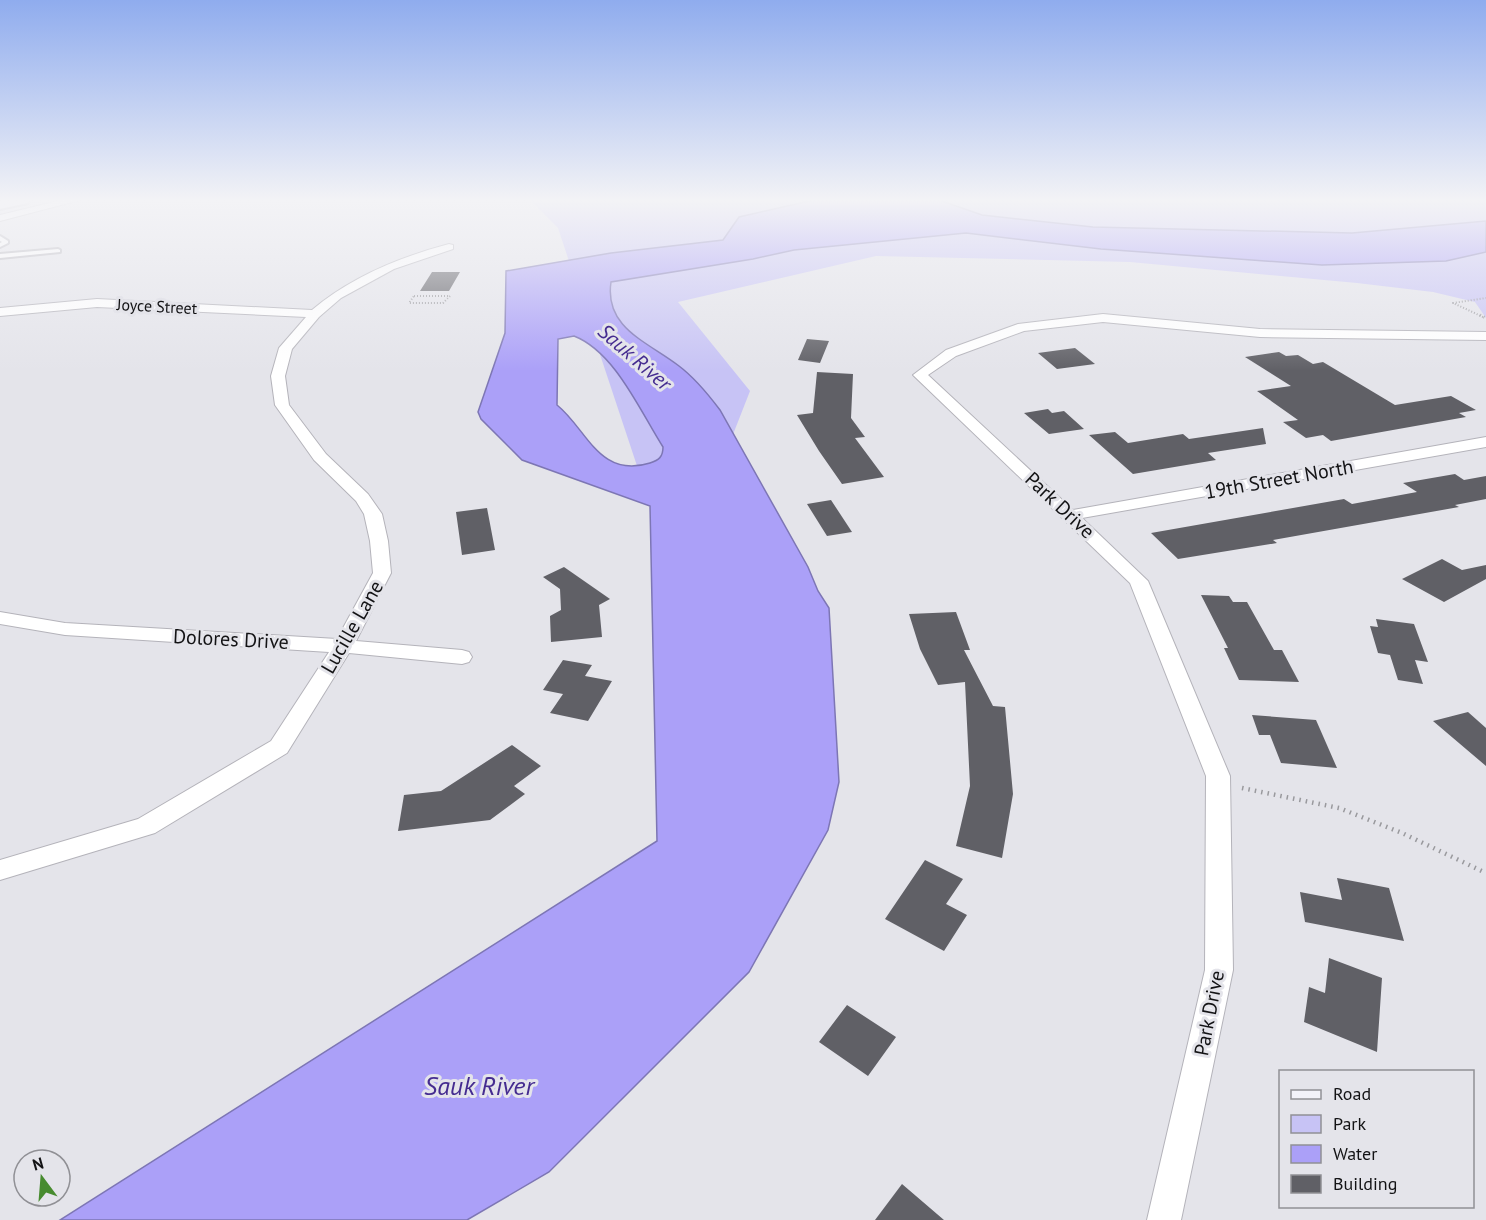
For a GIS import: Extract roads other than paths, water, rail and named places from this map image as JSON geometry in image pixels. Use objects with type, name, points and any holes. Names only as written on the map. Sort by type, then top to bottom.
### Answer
[{"type":"street","name":"Lucille Lane","points":[[0,870],[146,826],[279,747],[344,646],[382,573],[380,541],[373,514],[362,498],[320,457],[282,405],[278,376],[286,348],[315,314],[337,295],[365,279],[416,257]]},
{"type":"street","name":"Joyce Street","points":[[0,312],[97,303],[315,314]]},
{"type":"street","name":"Park Drive","points":[[1164,1220],[1220,970],[1218,776],[1139,581],[1072,515],[920,375],[951,353],[1022,327],[1103,318],[1260,333],[1486,336]]},
{"type":"street","name":"19th Street North","points":[[1072,515],[1486,442]]},
{"type":"street","name":"Dolores Drive","points":[[0,618],[65,629],[344,646],[462,657]]},
{"type":"water","name":"Sauk River","points":[[588,257],[762,257],[611,282],[611,298],[614,311],[621,322],[642,341],[685,371],[701,386],[720,410],[829,608],[839,782],[828,830],[749,972],[549,1172],[467,1220],[60,1220],[657,841],[650,506],[522,460],[481,419],[478,412],[505,333],[506,271]],"holes":[[[574,336],[589,344],[602,355],[636,400],[663,447],[661,456],[656,461],[633,466],[618,464],[606,458],[557,405],[558,339]]]},
{"type":"water","name":"Sauk River","points":[[1211,257],[1464,257],[1446,261],[1322,265]]}]
